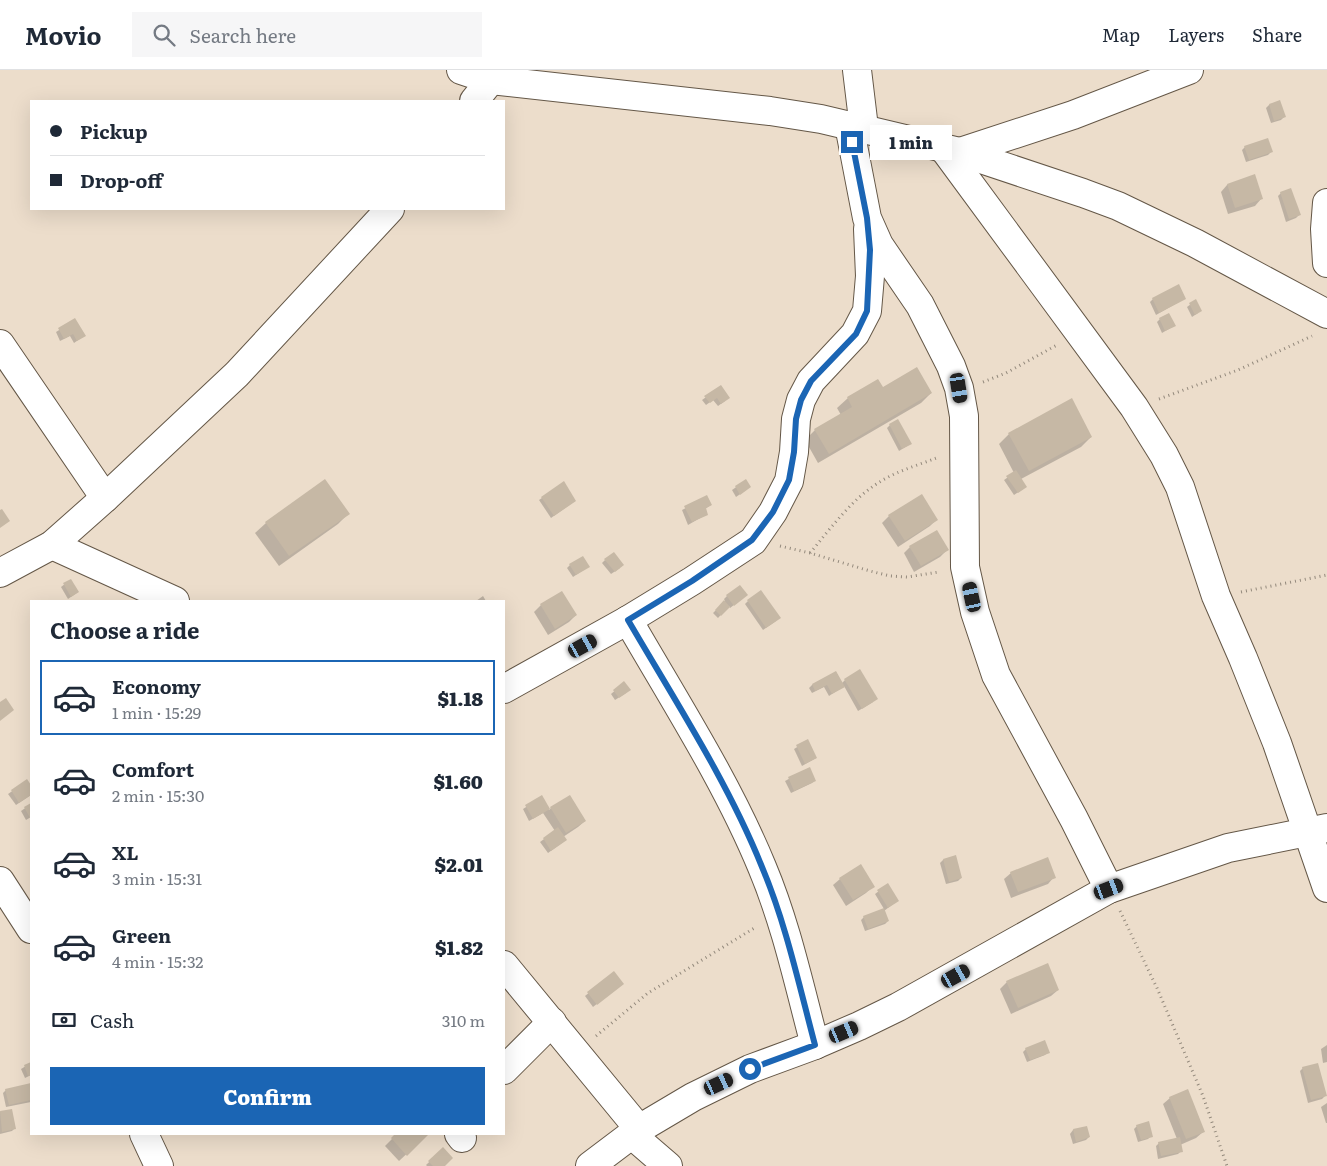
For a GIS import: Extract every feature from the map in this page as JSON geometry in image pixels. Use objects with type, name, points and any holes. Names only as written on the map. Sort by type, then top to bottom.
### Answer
[{"type":"street","points":[[462,70],[821,119],[952,151],[1118,206],[1195,243],[1323,323]]},
{"type":"street","points":[[505,688],[628,620],[692,581],[752,540],[773,512],[789,480],[794,452],[796,419],[801,400],[811,381],[856,334],[867,311],[870,250],[856,127],[858,70]]},
{"type":"street","points":[[952,151],[1073,115],[1189,70]]},
{"type":"street","points":[[475,100],[495,75]]},
{"type":"street","points":[[952,151],[1134,407],[1164,455],[1180,487],[1216,596],[1317,830],[1327,888]]},
{"type":"street","points":[[1327,203],[1324,229],[1327,264]]},
{"type":"street","points":[[0,573],[52,544],[237,374],[389,210]]},
{"type":"street","points":[[867,218],[879,245],[920,305],[951,366],[959,388],[964,416],[965,567],[975,612],[996,675],[1074,819],[1109,889]]},
{"type":"street","points":[[0,344],[104,498]]},
{"type":"street","points":[[52,544],[173,600]]},
{"type":"street","points":[[628,620],[726,790],[762,867],[779,913],[815,1045]]},
{"type":"street","points":[[590,1166],[664,1113],[750,1069],[815,1045],[898,1007],[1109,889],[1228,848],[1317,830]]},
{"type":"street","points":[[0,881],[30,927]]},
{"type":"street","points":[[505,966],[576,1052],[635,1132],[668,1166]]},
{"type":"street","points":[[505,1069],[552,1022]]},
{"type":"street","points":[[144,1135],[159,1166]]},
{"type":"path","points":[[1134,407],[1238,370],[1323,323]]},
{"type":"path","points":[[959,388],[983,382],[1006,373],[1032,360],[1079,331]]},
{"type":"path","points":[[810,553],[862,494],[878,482],[896,473],[964,448]]},
{"type":"path","points":[[752,540],[810,553],[890,576],[907,577],[965,567]]},
{"type":"path","points":[[1216,596],[1327,576]]},
{"type":"path","points":[[1109,889],[1157,988],[1183,1048],[1203,1096],[1226,1166]]},
{"type":"path","points":[[576,1052],[648,993],[779,913]]},
{"type":"building","points":[[1280,100],[1286,117],[1274,121],[1269,104]]},
{"type":"building","points":[[1268,138],[1273,152],[1249,160],[1244,146]]},
{"type":"building","points":[[1255,174],[1263,199],[1235,208],[1227,184]]},
{"type":"building","points":[[1291,188],[1301,215],[1289,219],[1280,192]]},
{"type":"building","points":[[1179,284],[1186,299],[1159,313],[1152,298]]},
{"type":"building","points":[[1196,299],[1202,311],[1195,315],[1189,303]]},
{"type":"building","points":[[1169,313],[1176,326],[1165,331],[1159,318]]},
{"type":"building","points":[[75,318],[86,336],[77,341],[73,334],[64,339],[58,328]]},
{"type":"building","points":[[917,367],[932,393],[829,454],[814,429],[852,407],[847,397],[878,379],[883,387]]},
{"type":"building","points":[[721,385],[730,398],[721,404],[717,398],[710,403],[704,396]]},
{"type":"building","points":[[1072,398],[1092,437],[1029,471],[1008,433]]},
{"type":"building","points":[[898,419],[912,444],[902,449],[889,424]]},
{"type":"building","points":[[1016,470],[1027,487],[1018,493],[1006,476]]},
{"type":"building","points":[[325,479],[350,514],[289,556],[265,522]]},
{"type":"building","points":[[746,479],[751,487],[740,495],[735,486]]},
{"type":"building","points":[[564,481],[576,501],[554,516],[541,497]]},
{"type":"building","points":[[922,494],[938,520],[905,541],[888,515]]},
{"type":"building","points":[[707,495],[712,505],[706,508],[708,515],[692,522],[684,506]]},
{"type":"building","points":[[2,509],[10,521],[0,528],[0,510]]},
{"type":"building","points":[[937,530],[949,550],[921,566],[909,546]]},
{"type":"building","points":[[614,552],[624,565],[615,572],[604,559]]},
{"type":"building","points":[[583,556],[590,567],[576,575],[569,564]]},
{"type":"building","points":[[71,579],[79,592],[71,597],[63,583]]},
{"type":"building","points":[[740,585],[748,595],[734,606],[726,595]]},
{"type":"building","points":[[761,590],[781,618],[766,628],[747,600]]},
{"type":"building","points":[[562,591],[577,615],[555,629],[540,604]]},
{"type":"building","points":[[724,600],[730,607],[721,616],[715,610]]},
{"type":"building","points":[[860,669],[878,699],[862,709],[844,679]]},
{"type":"building","points":[[836,671],[845,687],[832,694],[827,685],[815,691],[812,684]]},
{"type":"building","points":[[624,681],[631,690],[619,698],[613,690]]},
{"type":"building","points":[[6,698],[14,710],[0,721],[0,702]]},
{"type":"building","points":[[808,739],[817,758],[805,764],[796,745]]},
{"type":"building","points":[[810,767],[816,781],[794,791],[788,777]]},
{"type":"building","points":[[27,779],[30,784],[30,796],[19,803],[11,790]]},
{"type":"building","points":[[542,795],[550,809],[533,819],[525,805]]},
{"type":"building","points":[[570,795],[586,821],[566,833],[550,807]]},
{"type":"building","points":[[30,804],[30,818],[24,807]]},
{"type":"building","points":[[558,827],[567,840],[551,851],[543,838]]},
{"type":"building","points":[[956,855],[962,878],[949,882],[943,859]]},
{"type":"building","points":[[1048,857],[1056,878],[1018,892],[1010,872]]},
{"type":"building","points":[[861,864],[875,887],[853,900],[839,878]]},
{"type":"building","points":[[888,883],[899,901],[888,908],[877,890]]},
{"type":"building","points":[[884,908],[889,921],[868,929],[863,916]]},
{"type":"building","points":[[1048,963],[1059,990],[1018,1008],[1006,981]]},
{"type":"building","points":[[614,971],[624,984],[597,1005],[587,992]]},
{"type":"building","points":[[1045,1040],[1050,1053],[1030,1060],[1025,1048]]},
{"type":"building","points":[[30,1062],[30,1075],[28,1076],[24,1065]]},
{"type":"building","points":[[1318,1063],[1327,1096],[1311,1100],[1302,1067]]},
{"type":"building","points":[[30,1083],[30,1100],[9,1105],[5,1089]]},
{"type":"building","points":[[1188,1089],[1205,1132],[1186,1139],[1169,1097]]},
{"type":"building","points":[[12,1109],[16,1129],[2,1132],[0,1111]]},
{"type":"building","points":[[1149,1121],[1153,1137],[1141,1140],[1136,1125]]},
{"type":"building","points":[[1087,1126],[1090,1137],[1076,1142],[1073,1129]]},
{"type":"building","points":[[394,1135],[428,1135],[407,1156],[391,1138]]},
{"type":"building","points":[[1180,1137],[1183,1152],[1161,1156],[1158,1142]]},
{"type":"building","points":[[443,1147],[453,1158],[445,1166],[433,1166],[428,1161]]},
{"type":"route","points":[[750,1069],[815,1045],[798,980],[779,913],[756,853],[726,790],[628,620],[692,581],[752,540],[773,512],[789,480],[794,452],[796,419],[801,400],[811,381],[856,334],[867,311],[870,250],[867,218],[852,142]]}]
